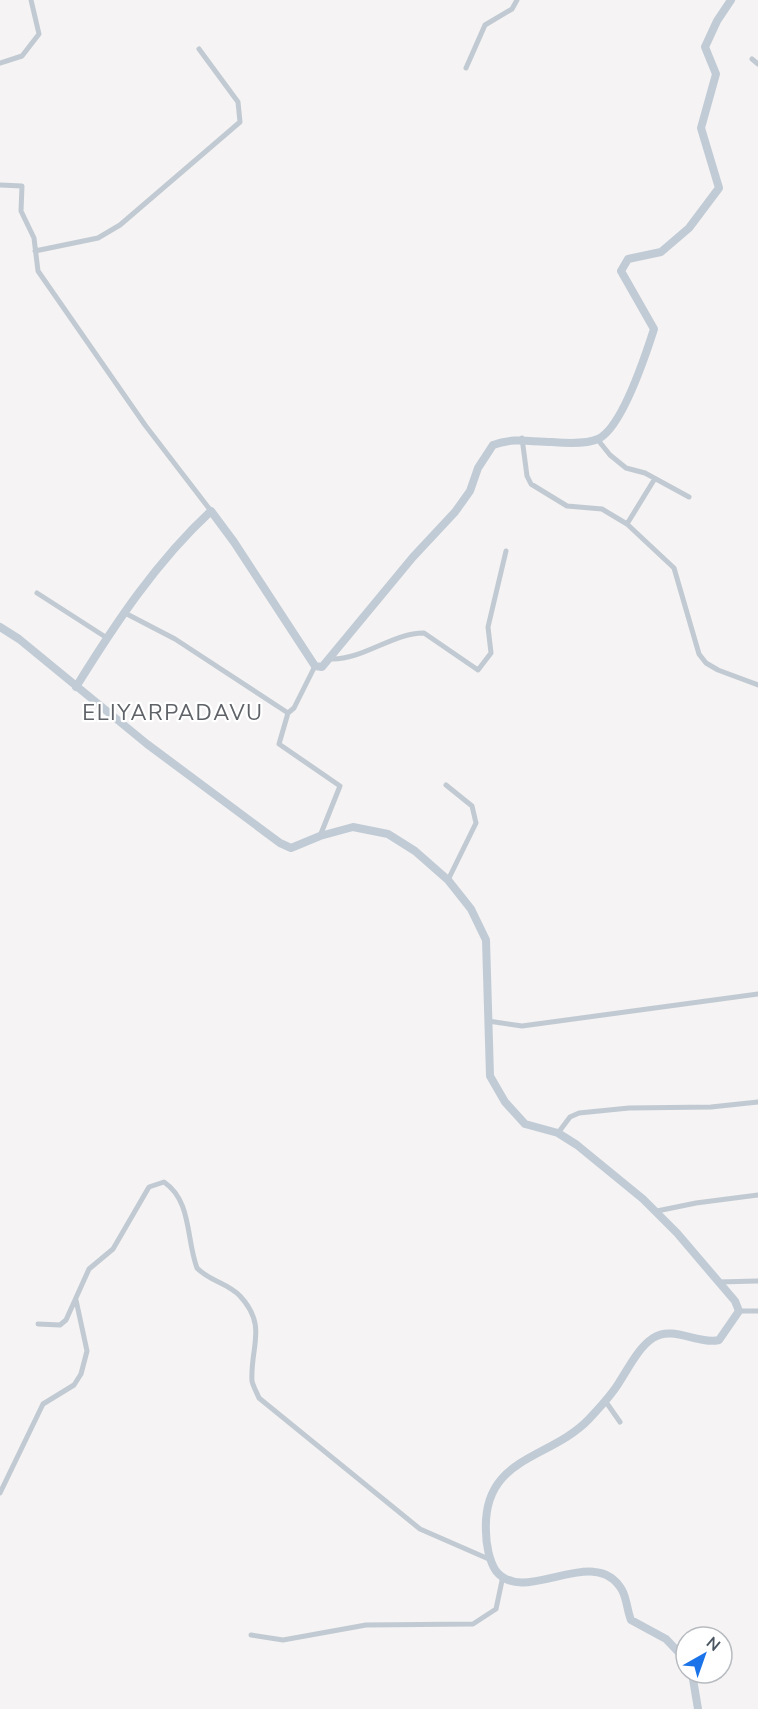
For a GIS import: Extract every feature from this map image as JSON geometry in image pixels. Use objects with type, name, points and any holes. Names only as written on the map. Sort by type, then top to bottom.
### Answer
[{"type":"main road","points":[[76,687],[125,613],[185,536],[211,512],[234,542],[315,666],[322,667],[414,557],[455,512],[470,490],[478,468],[493,445],[522,438],[550,443],[598,440],[606,433],[632,393],[654,329],[621,271],[628,259],[661,252],[689,228],[719,188],[701,128],[717,74],[705,47],[717,21],[731,0]]},
{"type":"main road","points":[[0,627],[19,639],[76,687],[280,843],[291,848],[353,827],[388,834],[415,851],[448,880],[471,909],[486,940],[490,1076],[513,1114],[525,1124],[558,1133],[601,1163],[657,1211],[735,1301],[739,1311],[719,1340],[710,1342],[669,1333],[653,1338],[628,1366],[606,1402],[584,1424],[513,1466],[489,1498],[485,1522],[486,1541],[496,1571],[503,1576],[524,1582],[537,1582],[565,1573],[597,1573],[606,1576],[622,1590],[631,1620],[666,1639],[674,1647]]},
{"type":"main road","points":[[694,1685],[698,1709]]},
{"type":"street","points":[[0,63],[22,56],[39,34],[31,0]]},
{"type":"street","points":[[466,68],[485,25],[512,9],[517,0]]},
{"type":"street","points":[[35,251],[98,238],[120,225],[240,122],[238,102],[199,49]]},
{"type":"street","points":[[752,58],[758,64]]},
{"type":"street","points":[[0,185],[22,186],[21,211],[34,238],[38,271],[146,425],[211,512]]},
{"type":"street","points":[[522,438],[527,476],[531,484],[567,506],[602,508],[627,524],[674,568],[699,654],[706,663],[758,685]]},
{"type":"street","points":[[598,440],[609,455],[626,468],[645,473],[654,480],[689,497]]},
{"type":"street","points":[[627,524],[654,480]]},
{"type":"street","points":[[331,659],[369,650],[416,633],[424,633],[478,670],[491,653],[488,627],[506,551]]},
{"type":"street","points":[[37,593],[107,638]]},
{"type":"street","points":[[125,613],[175,639],[288,713]]},
{"type":"street","points":[[315,666],[294,708],[288,713],[279,744],[340,786],[321,836]]},
{"type":"street","points":[[446,785],[472,806],[476,823],[448,880]]},
{"type":"street","points":[[488,1021],[522,1026],[758,994]]},
{"type":"street","points":[[558,1133],[570,1117],[579,1113],[628,1108],[711,1107],[758,1102]]},
{"type":"street","points":[[38,1324],[60,1325],[66,1320],[89,1269],[113,1249],[144,1193],[156,1183],[164,1182],[174,1189],[182,1201],[197,1268],[204,1275],[228,1286],[241,1297],[255,1320],[257,1336],[252,1382],[259,1398],[420,1529],[491,1560]]},
{"type":"street","points":[[657,1211],[758,1195]]},
{"type":"street","points":[[718,1282],[758,1281]]},
{"type":"street","points":[[0,1493],[43,1404],[74,1386],[81,1374],[87,1351],[76,1300]]},
{"type":"street","points":[[739,1311],[758,1311]]},
{"type":"street","points":[[606,1402],[620,1422]]},
{"type":"street","points":[[251,1635],[283,1640],[366,1625],[473,1624],[496,1609],[503,1576]]},
{"type":"district","name":"ELIYARPADAVU","points":[[173,712]]}]
